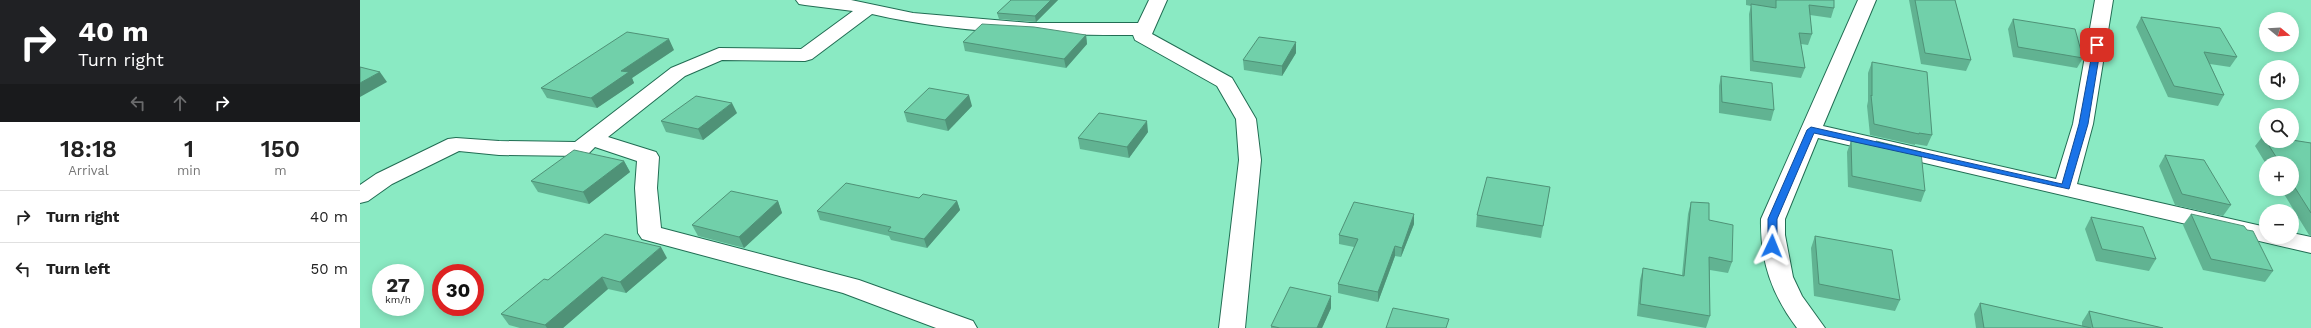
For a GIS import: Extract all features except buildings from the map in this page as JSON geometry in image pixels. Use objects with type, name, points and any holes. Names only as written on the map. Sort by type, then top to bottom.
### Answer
[{"type":"street","points":[[805,0],[869,8],[913,18],[1030,29],[1145,29]]},
{"type":"street","points":[[1158,0],[1142,36],[1226,82],[1246,119],[1250,160],[1232,328]]},
{"type":"street","points":[[1812,328],[1800,313],[1778,272],[1772,246],[1773,219],[1867,0]]},
{"type":"street","points":[[2065,187],[2083,124],[2104,0]]},
{"type":"street","points":[[360,196],[384,179],[456,144],[499,148],[580,149],[678,72],[719,54],[806,55],[869,8]]},
{"type":"street","points":[[1811,130],[2065,187],[2259,233]]},
{"type":"street","points":[[591,139],[648,157],[646,188],[650,233],[850,286],[964,328]]},
{"type":"street","points":[[2299,242],[2311,245]]},
{"type":"route","points":[[1772,246],[1773,219],[1811,130],[2007,176],[2065,187],[2083,124],[2097,45]]}]
